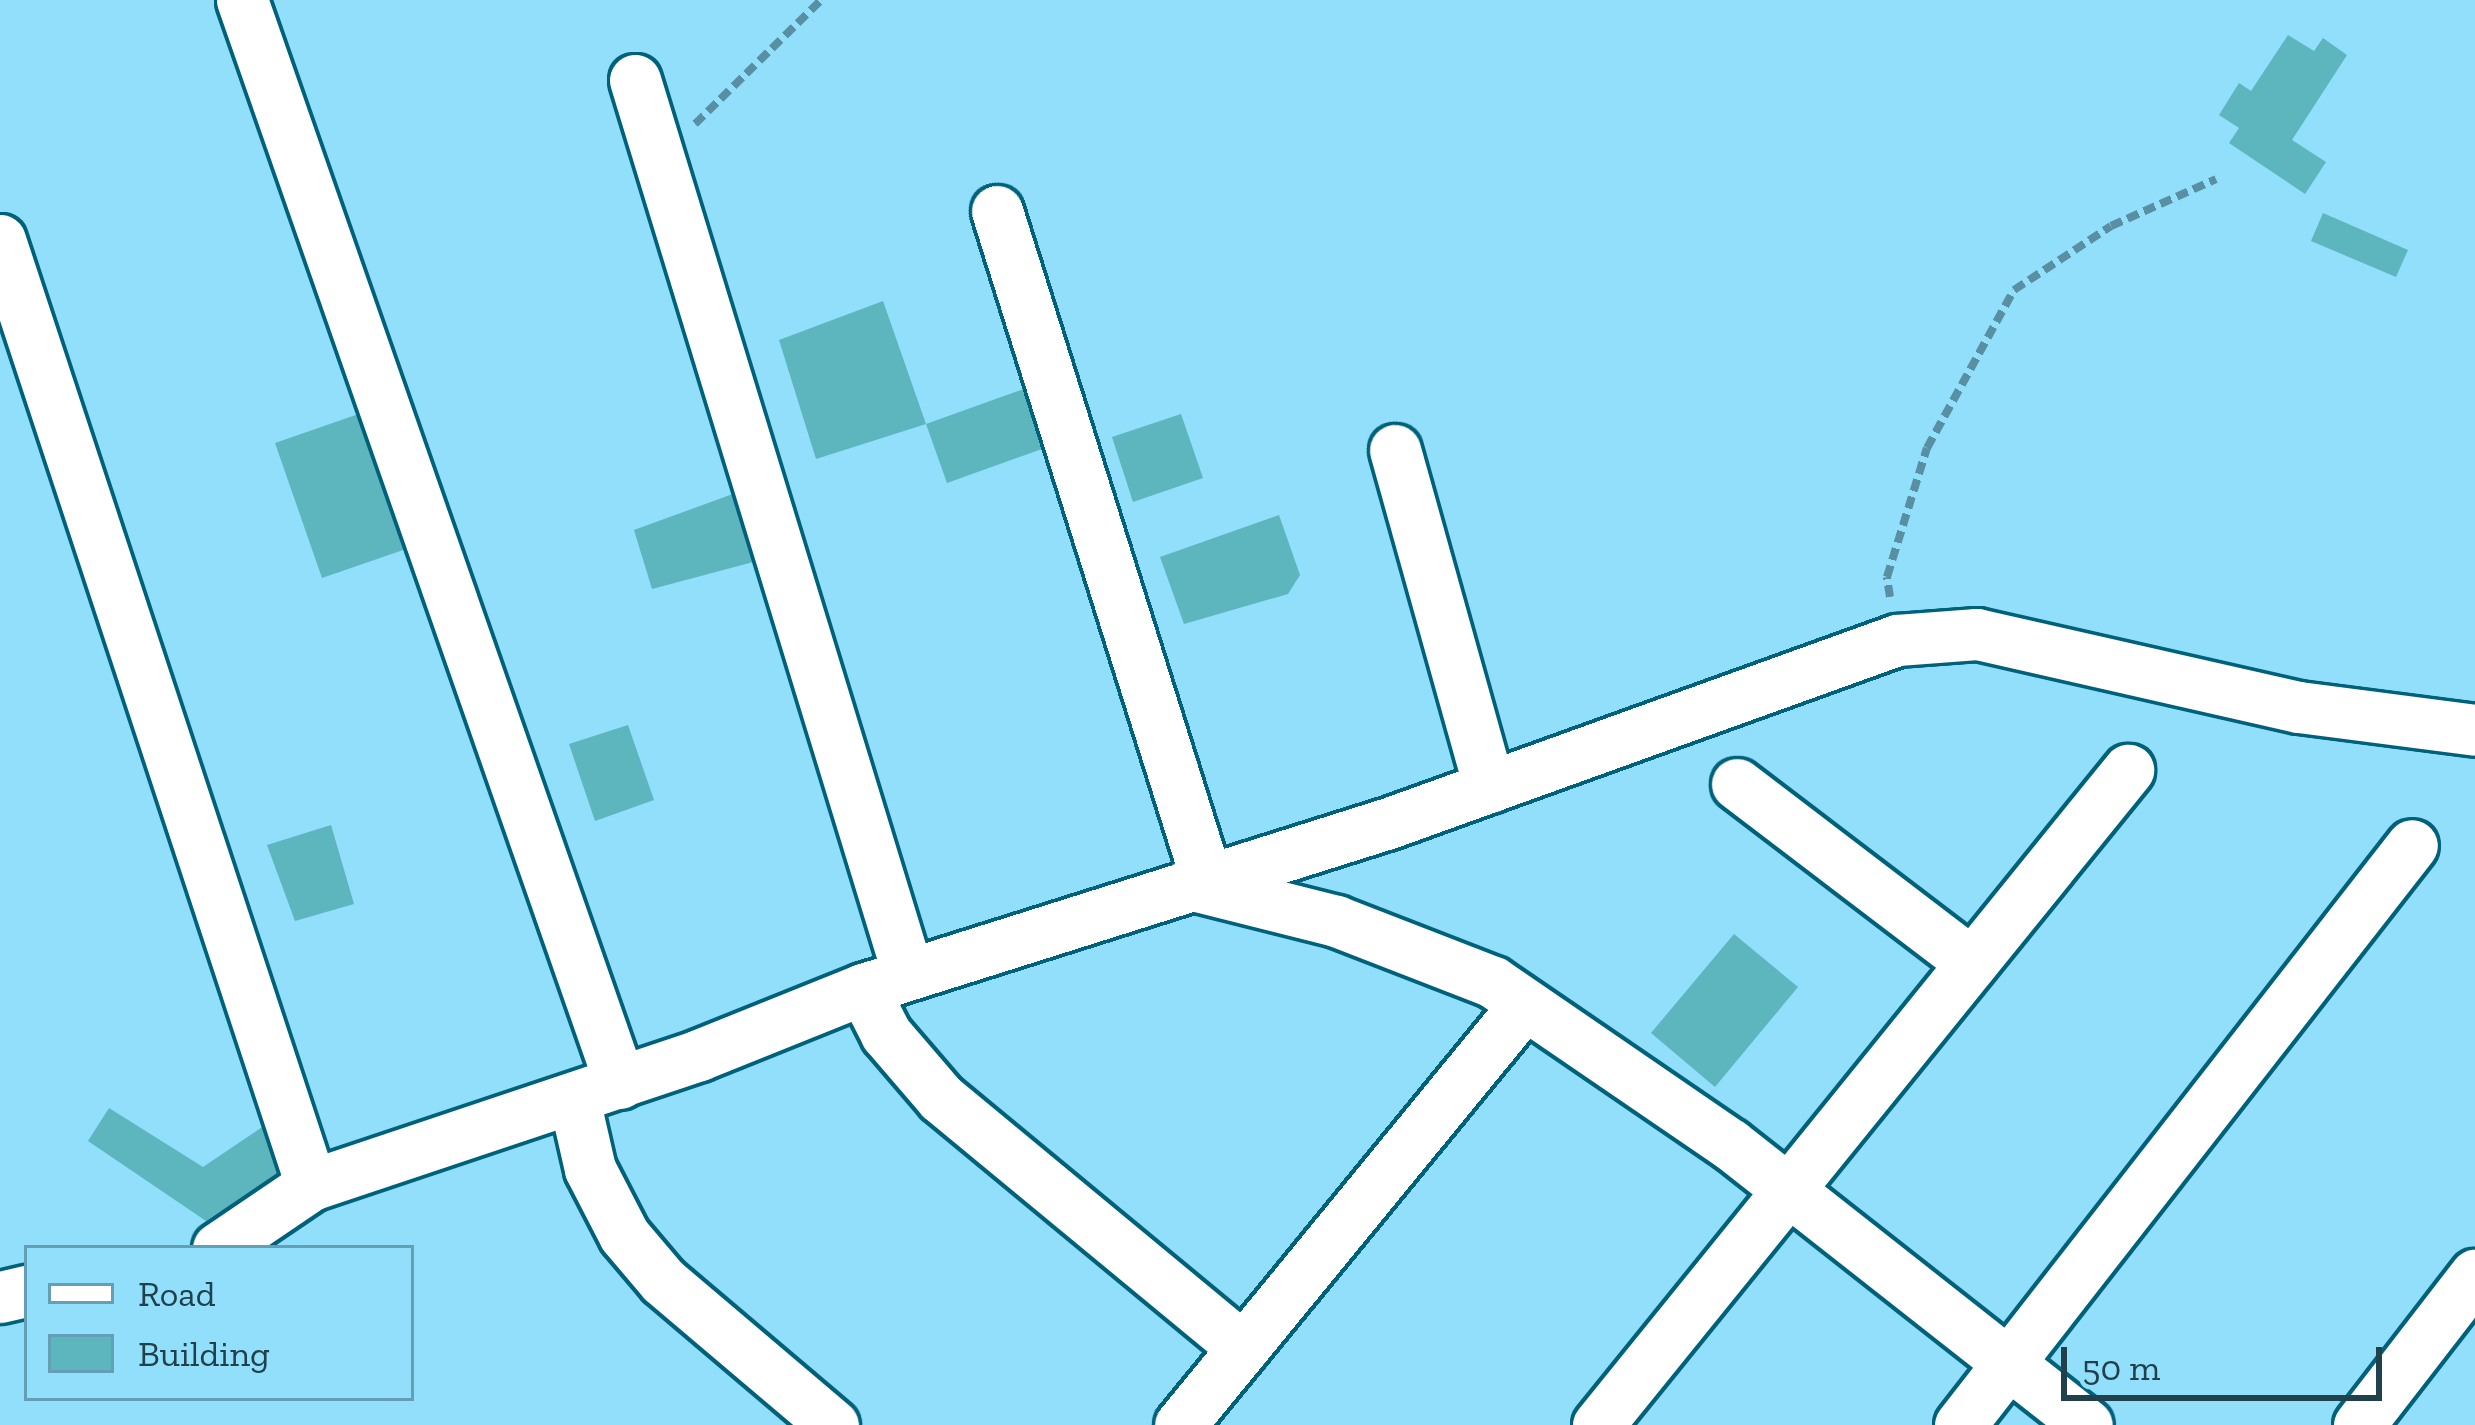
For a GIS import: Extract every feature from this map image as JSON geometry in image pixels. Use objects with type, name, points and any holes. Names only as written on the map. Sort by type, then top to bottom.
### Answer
[{"type":"street","points":[[242,0],[597,1091],[590,1169],[624,1235],[662,1281],[833,1425]]},
{"type":"street","points":[[635,80],[886,981],[886,1034],[941,1098],[1243,1348]]},
{"type":"street","points":[[997,211],[1196,881]]},
{"type":"street","points":[[0,240],[311,1184]]},
{"type":"street","points":[[1395,450],[1489,787]]},
{"type":"street","points":[[222,1245],[311,1184],[597,1091],[886,981],[1489,787],[1897,640],[1977,634],[2299,707],[2475,730]]},
{"type":"street","points":[[1598,1425],[2128,770]]},
{"type":"street","points":[[1737,784],[1972,963]]},
{"type":"street","points":[[1960,1425],[2412,845]]},
{"type":"street","points":[[1196,881],[1336,920],[1493,982],[1788,1190],[2087,1425]]},
{"type":"street","points":[[1180,1425],[1525,1004]]},
{"type":"street","points":[[2359,1425],[2475,1275]]},
{"type":"path","points":[[659,159],[821,0]]},
{"type":"path","points":[[1897,640],[1887,577],[1927,448],[2014,290],[2111,226],[2216,179]]},
{"type":"building","points":[[2288,35],[2314,51],[2323,38],[2347,55],[2292,140],[2326,162],[2305,194],[2229,143],[2239,128],[2219,115],[2239,83],[2251,91]]},
{"type":"building","points":[[2323,213],[2408,250],[2396,277],[2311,241]]},
{"type":"building","points":[[883,301],[926,424],[816,459],[779,340]]},
{"type":"building","points":[[1049,380],[1070,439],[947,483],[926,424]]},
{"type":"building","points":[[399,400],[406,549],[322,578],[275,443]]},
{"type":"building","points":[[1181,414],[1203,478],[1133,502],[1112,437]]},
{"type":"building","points":[[752,487],[757,561],[652,589],[634,530]]},
{"type":"building","points":[[1279,515],[1300,575],[1288,594],[1184,624],[1160,557]]},
{"type":"building","points":[[628,725],[654,800],[595,821],[569,744]]},
{"type":"building","points":[[331,825],[354,904],[295,921],[267,845]]},
{"type":"building","points":[[1734,934],[1798,987],[1715,1087],[1651,1033]]},
{"type":"building","points":[[109,1108],[203,1167],[274,1119],[307,1154],[206,1221],[88,1141]]}]
